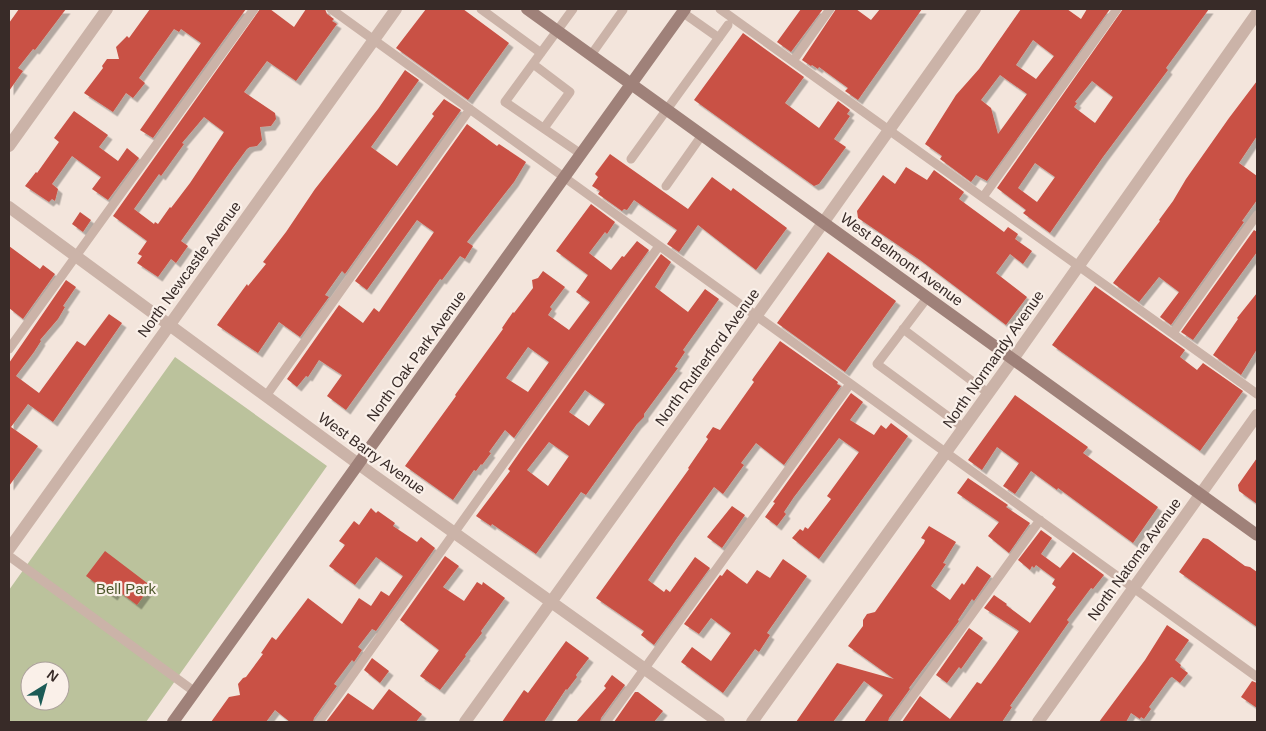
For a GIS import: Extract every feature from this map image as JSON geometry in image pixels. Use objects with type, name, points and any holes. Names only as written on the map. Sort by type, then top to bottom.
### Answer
[{"type":"main road","name":"West Belmont Avenue","points":[[527,9],[1257,535]]},
{"type":"main road","name":"North Oak Park Avenue","points":[[173,722],[684,10]]},
{"type":"street","points":[[9,146],[107,9]]},
{"type":"street","name":"North Rutherford Avenue","points":[[465,722],[975,9]]},
{"type":"street","name":"North Newcastle Avenue","points":[[9,549],[374,40],[391,10]]},
{"type":"street","name":"North Normandy Avenue","points":[[752,722],[964,428],[1257,13]]},
{"type":"street","name":"West Barry Avenue","points":[[9,207],[359,464],[719,722]]},
{"type":"street","name":"North Natoma Avenue","points":[[1038,722],[1257,415]]},
{"type":"lane","points":[[9,349],[254,9]]},
{"type":"lane","points":[[331,9],[1257,677]]},
{"type":"lane","points":[[481,9],[541,53]]},
{"type":"lane","points":[[573,9],[505,102],[581,154]]},
{"type":"lane","points":[[591,55],[623,9]]},
{"type":"lane","points":[[720,9],[1257,394]]},
{"type":"lane","points":[[793,61],[830,9]]},
{"type":"lane","points":[[983,197],[1117,9]]},
{"type":"lane","points":[[684,10],[719,38]]},
{"type":"lane","points":[[631,159],[728,25]]},
{"type":"lane","points":[[533,64],[570,92],[544,128]]},
{"type":"lane","points":[[266,396],[470,109]]},
{"type":"lane","points":[[666,186],[702,135]]},
{"type":"lane","points":[[1173,334],[1257,215]]},
{"type":"lane","points":[[318,722],[660,246]]},
{"type":"lane","points":[[927,298],[877,364],[964,428]]},
{"type":"lane","points":[[904,329],[988,393]]},
{"type":"lane","points":[[606,722],[850,384]]},
{"type":"lane","points":[[894,722],[1040,520]]},
{"type":"lane","points":[[9,556],[195,692]]},
{"type":"green space","name":"Bell Park","points":[[175,357],[327,466],[146,722],[9,722],[9,590]]},
{"type":"building","points":[[19,9],[66,9],[35,50],[33,49],[18,68],[23,71],[9,91],[9,23]]},
{"type":"building","points":[[150,9],[246,9],[153,138],[140,130],[201,43],[181,29],[179,32],[174,29],[139,78],[145,83],[133,98],[126,93],[113,112],[84,93],[103,68],[102,66],[107,59],[119,59],[116,47],[127,36],[129,38]]},
{"type":"building","points":[[260,9],[270,9],[294,27],[306,9],[325,9],[327,14],[334,19],[332,21],[337,24],[296,81],[267,61],[244,92],[275,113],[276,119],[271,126],[260,127],[262,140],[257,146],[247,149],[181,241],[188,246],[176,263],[171,259],[158,277],[137,263],[142,256],[138,254],[147,241],[113,216]],"holes":[[[204,117],[224,132],[190,183],[158,224],[155,222],[154,224],[134,209],[159,174],[161,176],[184,144],[182,143]]]},
{"type":"building","points":[[426,9],[463,9],[509,43],[468,100],[396,48]]},
{"type":"building","points":[[801,9],[823,9],[791,52],[777,42]]},
{"type":"building","points":[[836,9],[856,9],[871,20],[880,9],[922,9],[858,100],[845,91],[848,88],[819,67],[818,69],[802,60]]},
{"type":"building","points":[[1021,9],[1067,9],[1081,19],[1087,9],[1110,9],[987,181],[976,175],[971,182],[940,159],[942,156],[925,144],[956,95],[979,69]],"holes":[[[1033,40],[1054,56],[1036,79],[1016,65]],[[1000,75],[1027,94],[998,134],[991,108],[981,100]]]},
{"type":"building","points":[[1123,9],[1209,9],[1166,68],[1168,70],[1103,157],[1050,233],[1023,213],[1026,210],[997,188]],"holes":[[[1092,81],[1113,97],[1095,123],[1074,107],[1077,103],[1075,102]],[[1035,163],[1055,177],[1037,202],[1018,188]]]},
{"type":"building","points":[[743,33],[804,77],[785,103],[819,128],[838,101],[850,110],[847,114],[850,116],[834,139],[846,147],[819,184],[814,186],[694,100]]},
{"type":"building","points":[[405,70],[419,80],[371,147],[397,166],[434,116],[432,114],[444,99],[461,110],[345,274],[342,271],[325,295],[329,297],[300,337],[279,322],[258,353],[217,325],[247,284],[248,286],[266,264],[263,262],[315,189],[378,109]]},
{"type":"building","points":[[1257,81],[1257,136],[1239,163],[1257,176],[1257,200],[1242,221],[1244,222],[1171,325],[1160,317],[1179,292],[1159,277],[1139,302],[1113,283],[1160,221],[1186,179]]},
{"type":"building","points":[[74,111],[108,135],[99,147],[118,161],[127,148],[139,158],[108,200],[92,189],[101,177],[72,156],[52,184],[58,189],[55,201],[52,199],[49,202],[25,186],[37,173],[59,142],[54,138]]},
{"type":"building","points":[[467,124],[497,146],[499,144],[526,162],[514,182],[467,242],[473,246],[465,259],[460,256],[442,280],[440,279],[346,410],[327,396],[342,375],[319,360],[308,377],[306,376],[297,387],[287,379],[339,305],[363,323],[374,308],[379,312],[434,232],[417,220],[367,290],[355,281]]},
{"type":"building","points":[[610,154],[688,209],[712,177],[731,191],[733,188],[787,228],[756,270],[698,225],[679,252],[667,244],[677,230],[634,200],[627,210],[624,209],[622,211],[598,194],[600,191],[592,186],[598,177],[595,174]]},
{"type":"building","points":[[906,167],[927,180],[934,170],[964,192],[959,199],[1004,232],[1008,227],[1018,234],[1015,239],[1032,251],[1023,264],[1010,254],[996,273],[1027,297],[1006,325],[920,260],[858,218],[857,211],[883,175],[895,184]]},
{"type":"building","points":[[591,204],[615,222],[607,234],[605,232],[589,253],[611,270],[637,241],[649,250],[514,438],[505,430],[489,452],[491,453],[476,471],[474,470],[453,500],[405,466],[503,329],[513,312],[533,288],[532,280],[538,278],[543,271],[565,287],[550,307],[552,309],[548,315],[569,330],[590,302],[576,292],[588,275],[556,251]],"holes":[[[528,347],[549,362],[528,392],[506,378]]]},
{"type":"building","points":[[80,212],[91,220],[83,232],[72,224]]},
{"type":"building","points":[[1254,230],[1257,232],[1257,252],[1193,340],[1181,332]]},
{"type":"building","points":[[9,246],[40,269],[43,265],[55,274],[23,319],[9,308]]},
{"type":"building","points":[[828,252],[896,301],[845,372],[777,323]]},
{"type":"building","points":[[661,254],[671,262],[655,287],[688,312],[705,289],[719,299],[683,350],[685,352],[675,367],[678,368],[644,414],[644,417],[586,495],[581,492],[536,554],[492,524],[491,526],[476,516],[510,471],[508,469]],"holes":[[[585,390],[605,404],[589,426],[569,412]],[[549,442],[569,456],[548,486],[527,470]]]},
{"type":"building","points":[[66,280],[76,287],[63,306],[65,307],[58,319],[40,340],[34,352],[16,376],[39,393],[77,341],[85,346],[109,314],[122,323],[53,422],[28,404],[11,427],[38,446],[9,486],[9,363]]},
{"type":"building","points":[[1095,286],[1185,350],[1180,357],[1197,370],[1203,363],[1243,391],[1200,451],[1052,345]]},
{"type":"building","points":[[1257,293],[1257,349],[1241,375],[1213,355],[1237,318]]},
{"type":"building","points":[[780,341],[841,386],[784,465],[756,443],[741,463],[744,465],[723,494],[714,487],[677,538],[648,580],[664,592],[666,589],[670,592],[695,557],[710,568],[654,645],[641,635],[644,631],[596,598],[689,469],[708,439],[706,437],[713,427],[720,430]]},
{"type":"building","points":[[851,393],[863,402],[850,420],[874,435],[881,425],[886,429],[891,423],[908,436],[819,559],[792,538],[800,529],[803,531],[805,527],[808,529],[831,499],[827,496],[859,452],[839,438],[794,497],[784,512],[786,514],[777,526],[765,517],[775,503],[773,502]]},
{"type":"building","points":[[1015,395],[1088,447],[1083,453],[1158,507],[1133,543],[1058,488],[1057,490],[1031,471],[1015,494],[1003,486],[1019,463],[997,447],[982,470],[968,460]]},
{"type":"building","points":[[1257,458],[1257,504],[1239,491],[1238,485]]},
{"type":"building","points":[[968,478],[1008,505],[1006,507],[1030,523],[1009,553],[988,536],[999,522],[957,493]]},
{"type":"building","points":[[732,506],[745,515],[722,548],[707,537]]},
{"type":"building","points":[[371,508],[376,513],[378,511],[395,523],[393,526],[417,542],[421,537],[435,548],[376,631],[372,629],[358,647],[362,650],[334,684],[337,686],[313,722],[290,722],[275,710],[266,722],[211,722],[229,697],[240,695],[238,684],[246,677],[263,654],[261,653],[272,637],[276,640],[308,598],[342,624],[359,598],[371,606],[381,591],[389,596],[403,576],[376,557],[355,585],[329,566],[345,545],[339,541],[354,521],[359,525]]},
{"type":"building","points":[[929,526],[956,542],[943,563],[946,564],[931,586],[950,600],[962,583],[964,585],[977,566],[991,576],[974,601],[972,599],[959,621],[909,688],[888,722],[864,722],[883,695],[864,681],[833,722],[796,722],[837,663],[894,679],[848,646],[863,626],[863,620],[867,614],[875,612],[924,543],[925,540],[921,538]]},
{"type":"building","points":[[1041,530],[1052,538],[1041,554],[1060,568],[1073,552],[1104,575],[1093,589],[1091,588],[1067,620],[1069,622],[1010,706],[1012,707],[1002,722],[902,722],[920,696],[950,719],[977,682],[981,684],[995,665],[1019,631],[984,608],[994,595],[1030,623],[1056,587],[1052,584],[1055,579],[1036,565],[1034,568],[1032,566],[1030,570],[1018,560]]},
{"type":"building","points":[[1203,538],[1208,539],[1245,566],[1257,572],[1257,627],[1179,572]]},
{"type":"building","points":[[105,551],[151,586],[137,605],[117,590],[113,596],[86,576]]},
{"type":"building","points":[[445,556],[459,566],[443,587],[464,601],[477,582],[482,585],[483,582],[505,598],[481,631],[482,633],[466,656],[440,690],[420,676],[439,650],[400,620]]},
{"type":"building","points":[[783,559],[807,576],[767,633],[770,635],[759,652],[755,649],[723,693],[681,662],[692,647],[711,661],[731,633],[711,618],[699,634],[684,624],[720,575],[722,576],[727,569],[747,584],[757,570],[770,578]]},
{"type":"building","points":[[1167,625],[1189,640],[1175,660],[1188,673],[1180,683],[1172,677],[1170,678],[1149,707],[1151,709],[1144,719],[1141,717],[1140,719],[1131,713],[1126,722],[1099,722],[1145,660]]},
{"type":"building","points":[[969,628],[983,638],[961,669],[959,667],[947,683],[936,675]]},
{"type":"building","points":[[566,641],[589,658],[544,722],[502,722],[524,690],[528,693]]},
{"type":"building","points":[[372,658],[389,671],[380,683],[364,670]]},
{"type":"building","points":[[612,675],[625,685],[600,722],[576,722],[606,688],[604,686]]},
{"type":"building","points":[[1252,681],[1257,683],[1257,708],[1241,697]]},
{"type":"building","points":[[389,689],[422,714],[416,722],[326,722],[348,693],[373,710]]},
{"type":"building","points":[[635,692],[638,692],[663,711],[654,722],[614,722]]}]
